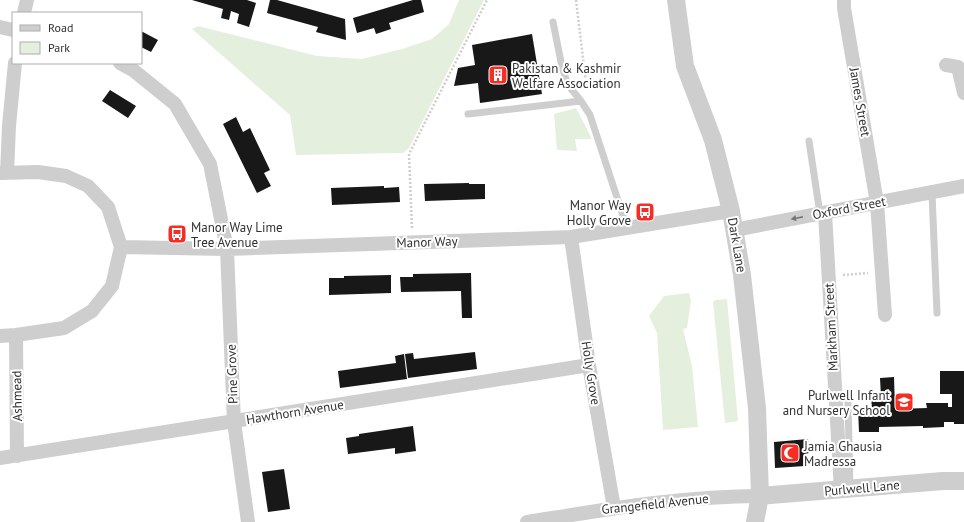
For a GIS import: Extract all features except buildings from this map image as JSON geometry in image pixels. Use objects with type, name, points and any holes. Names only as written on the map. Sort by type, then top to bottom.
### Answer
[{"type":"street","points":[[24,12],[27,0]]},
{"type":"street","name":"Dark Lane","points":[[676,0],[685,66],[713,140],[731,211],[742,275],[756,408],[760,496],[755,522]]},
{"type":"street","name":"James Street","points":[[844,0],[844,8],[877,203],[885,315]]},
{"type":"street","points":[[0,27],[12,30]]},
{"type":"street","points":[[0,336],[64,328],[92,311],[112,286],[121,247],[108,207],[88,186],[66,176],[38,172],[3,173],[16,64]]},
{"type":"street","name":"Pine Grove","points":[[122,64],[133,70],[175,104],[210,164],[227,249],[234,422],[248,522]]},
{"type":"street","points":[[946,65],[958,67],[964,93]]},
{"type":"street","name":"Oxford Street","points":[[734,230],[964,186]]},
{"type":"street","name":"Manor Way","points":[[121,247],[227,249],[571,237],[731,211]]},
{"type":"street","name":"Markham Street","points":[[822,214],[846,489]]},
{"type":"street","name":"Holly Grove","points":[[571,237],[589,365],[614,508]]},
{"type":"street","name":"Ashmead","points":[[16,335],[17,456]]},
{"type":"street","name":"Hawthorn Avenue","points":[[0,458],[589,365]]},
{"type":"street","name":"Purlwell Lane","points":[[760,496],[964,480]]},
{"type":"street","name":"Grangefield Avenue","points":[[527,522],[582,518],[614,508],[728,496],[760,496]]},
{"type":"lane","points":[[553,22],[562,67],[568,84],[590,115],[627,228]]},
{"type":"lane","points":[[468,114],[581,101]]},
{"type":"lane","points":[[809,141],[822,214]]},
{"type":"lane","points":[[932,193],[937,313]]},
{"type":"lane","points":[[846,489],[848,402]]},
{"type":"path","points":[[412,243],[409,154],[487,0]]},
{"type":"path","points":[[576,0],[590,115]]},
{"type":"path","points":[[828,275],[882,272]]},
{"type":"green space","points":[[459,0],[484,0],[409,148],[403,153],[296,155],[290,115],[192,29],[198,26],[317,56],[362,59],[402,49],[432,39],[449,24]]},
{"type":"green space","points":[[576,108],[592,139],[575,139],[577,151],[557,150],[554,114]]},
{"type":"green space","points":[[689,293],[691,300],[687,328],[683,329],[692,366],[698,427],[663,430],[657,333],[649,316],[664,296]]},
{"type":"green space","points":[[727,299],[738,421],[725,423],[713,302],[715,300]]},
{"type":"place","name":"Pakistan & Kashmir Welfare Association","points":[[498,75]]},
{"type":"place","name":"Manor Way Holly Grove","points":[[645,212]]},
{"type":"place","name":"Manor Way Lime Tree Avenue","points":[[177,234]]},
{"type":"place","name":"Purlwell Infant and Nursery School","points":[[904,402]]},
{"type":"place","name":"Jamia Ghausia Madressa","points":[[790,453]]}]
